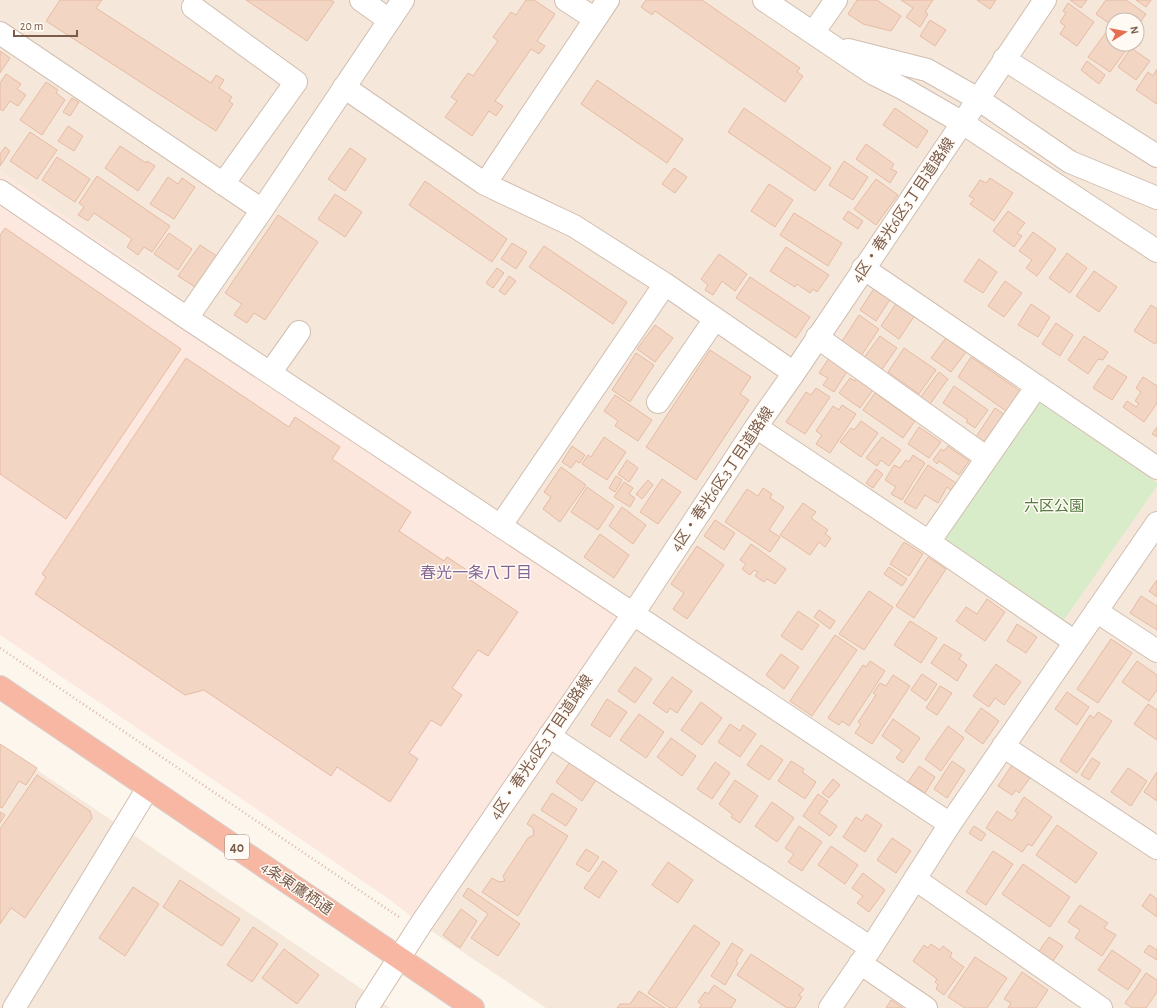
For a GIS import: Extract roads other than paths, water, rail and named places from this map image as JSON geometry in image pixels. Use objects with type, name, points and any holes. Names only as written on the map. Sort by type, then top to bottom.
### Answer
[{"type":"highway","name":"4条東鷹栖通","points":[[2,692],[148,788],[473,1008]]},
{"type":"street","points":[[361,0],[389,20]]},
{"type":"street","points":[[187,318],[262,210],[403,0]]},
{"type":"street","points":[[566,0],[595,19]]},
{"type":"street","points":[[485,184],[608,0]]},
{"type":"street","points":[[764,0],[835,46],[874,74],[904,89],[961,122],[1157,251]]},
{"type":"street","points":[[813,33],[836,0]]},
{"type":"street","name":"4区・春光6区3丁目道路線","points":[[367,1008],[421,924],[633,614],[756,427],[1045,0]]},
{"type":"street","points":[[193,7],[296,82],[223,184]]},
{"type":"street","points":[[0,33],[262,210]]},
{"type":"street","points":[[835,46],[927,70],[978,100],[1070,162],[1157,198]]},
{"type":"street","points":[[1004,59],[1157,156]]},
{"type":"street","points":[[344,87],[485,184],[574,226],[665,284],[794,372]]},
{"type":"street","points":[[0,191],[187,318],[950,824]]},
{"type":"street","points":[[863,268],[1157,468]]},
{"type":"street","points":[[501,526],[665,284]]},
{"type":"street","points":[[658,402],[715,319]]},
{"type":"street","points":[[270,373],[299,332]]},
{"type":"street","points":[[817,338],[987,458]]},
{"type":"street","points":[[929,542],[1037,386]]},
{"type":"street","points":[[756,427],[929,542],[1075,642]]},
{"type":"street","points":[[830,1008],[866,956],[950,824],[1157,523]]},
{"type":"street","points":[[1096,611],[1157,651]]},
{"type":"street","points":[[549,736],[866,956],[926,1008]]},
{"type":"street","points":[[1003,746],[1157,848]]},
{"type":"street","points":[[14,1008],[148,788]]},
{"type":"street","points":[[915,879],[1101,1008]]},
{"type":"district","name":"春光一条八丁目","points":[[476,572]]},
{"type":"park label","name":"六区公園","points":[[1054,506]]}]
